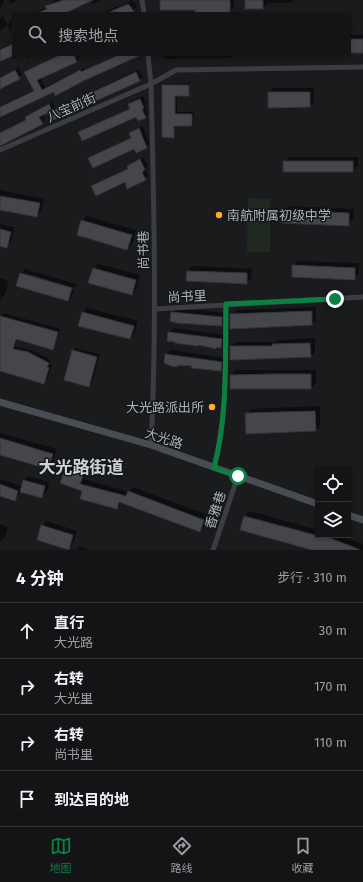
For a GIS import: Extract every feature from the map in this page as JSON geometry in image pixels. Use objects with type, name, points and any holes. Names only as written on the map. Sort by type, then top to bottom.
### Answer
[{"type":"street","points":[[142,0],[144,12]]},
{"type":"street","name":"尚书巷","points":[[148,56],[152,84],[155,309],[155,367],[151,445]]},
{"type":"street","name":"八宝前街","points":[[0,150],[152,84],[176,70],[363,67]]},
{"type":"street","name":"尚书里","points":[[155,309],[363,297]]},
{"type":"street","points":[[214,468],[220,443],[225,404],[226,304]]},
{"type":"street","name":"大光路","points":[[0,402],[151,445],[315,503]]},
{"type":"street","name":"香雅巷","points":[[213,550],[238,476]]},
{"type":"street","points":[[351,516],[363,520]]},
{"type":"shaded area","points":[[248,198],[270,199],[270,252],[247,252]]},
{"type":"building","points":[[64,0],[93,0],[67,12],[40,12],[47,9],[45,6]]},
{"type":"building","points":[[160,0],[230,0],[230,12],[160,10]]},
{"type":"building","points":[[245,0],[263,0],[263,9],[245,9]]},
{"type":"building","points":[[128,4],[134,11],[132,12],[109,12]]},
{"type":"building","points":[[351,39],[363,39],[363,53],[351,53]]},
{"type":"building","points":[[12,44],[13,56],[0,61],[0,50]]},
{"type":"building","points":[[58,56],[74,56],[77,62],[37,80],[42,90],[80,70],[81,72],[117,56],[139,56],[85,80],[55,96],[54,92],[0,117],[0,107],[34,91],[24,72]]},
{"type":"building","points":[[15,70],[20,79],[0,89],[0,78]]},
{"type":"building","points":[[136,72],[140,81],[53,120],[49,112],[39,117],[43,124],[0,146],[0,133],[26,120],[25,117],[49,104],[52,111]]},
{"type":"building","points":[[162,85],[189,85],[189,96],[175,96],[175,114],[192,114],[192,126],[174,126],[174,138],[162,137]]},
{"type":"building","points":[[268,92],[310,92],[310,107],[268,108]]},
{"type":"building","points":[[140,99],[146,118],[138,121],[136,117],[82,141],[78,132],[130,109],[128,104]]},
{"type":"building","points":[[139,128],[147,148],[136,153],[134,149],[93,168],[88,158],[131,138],[129,133]]},
{"type":"building","points":[[140,159],[145,170],[142,172],[146,180],[127,189],[125,182],[96,196],[91,186],[128,169],[127,166]]},
{"type":"building","points":[[283,161],[353,161],[353,172],[283,172]]},
{"type":"building","points":[[0,196],[40,203],[37,217],[0,210]]},
{"type":"building","points":[[282,210],[349,213],[349,226],[282,223]]},
{"type":"building","points":[[81,220],[132,235],[127,250],[77,235]]},
{"type":"building","points":[[0,229],[11,232],[7,248],[0,246]]},
{"type":"building","points":[[292,265],[355,268],[355,280],[292,277]]},
{"type":"building","points":[[93,268],[136,280],[132,295],[88,283]]},
{"type":"building","points":[[187,271],[247,273],[247,284],[186,281]]},
{"type":"building","points":[[20,273],[72,288],[68,301],[16,286]]},
{"type":"building","points":[[312,311],[312,325],[230,329],[230,314]]},
{"type":"building","points":[[82,312],[134,326],[130,339],[78,326]]},
{"type":"building","points":[[171,312],[222,317],[222,326],[177,323],[170,321]]},
{"type":"building","points":[[0,316],[58,332],[53,350],[16,339],[13,349],[28,352],[49,363],[44,384],[0,371]]},
{"type":"building","points":[[168,332],[222,339],[221,348],[216,347],[216,349],[199,345],[167,341]]},
{"type":"building","points":[[310,343],[311,357],[230,360],[230,346],[272,346],[272,344]]},
{"type":"building","points":[[72,350],[97,357],[89,387],[64,380]]},
{"type":"building","points":[[165,354],[222,362],[221,371],[191,368],[192,366],[171,366],[164,363]]},
{"type":"building","points":[[311,374],[311,389],[230,389],[230,375]]},
{"type":"building","points":[[315,411],[316,431],[246,434],[245,413]]},
{"type":"building","points":[[0,438],[53,454],[48,469],[0,455]]},
{"type":"building","points":[[65,470],[83,476],[80,484],[126,496],[128,491],[204,520],[200,532],[119,502],[117,509],[80,499],[82,491],[60,483]]},
{"type":"building","points":[[23,480],[45,486],[42,498],[20,492]]},
{"type":"building","points":[[0,484],[18,491],[15,501],[0,496]]},
{"type":"building","points":[[244,516],[315,535],[315,538],[330,538],[361,550],[312,550],[240,530]]},
{"type":"building","points":[[41,525],[73,535],[69,550],[37,540]]},
{"type":"place","name":"南航附属初级中学","points":[[219,215]]},
{"type":"place","name":"大光路派出所","points":[[212,407]]},
{"type":"district","name":"大光路街道","points":[[81,467]]},
{"type":"route","points":[[238,476],[214,468],[220,443],[225,404],[226,304],[335,299]]}]
